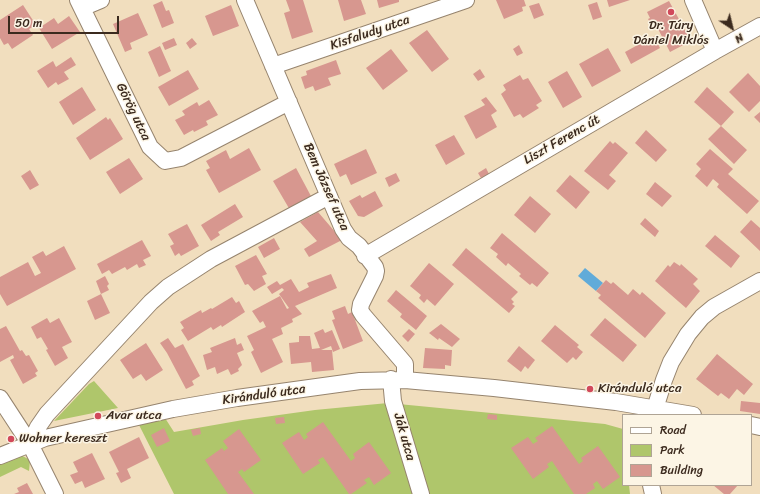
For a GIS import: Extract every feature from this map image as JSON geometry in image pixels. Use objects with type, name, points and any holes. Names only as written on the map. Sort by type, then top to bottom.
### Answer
[{"type":"street","points":[[80,4],[101,0]]},
{"type":"street","name":"Bem József utca","points":[[245,0],[343,229],[349,238],[358,246],[375,267],[375,276],[361,304],[360,310],[405,364],[398,380]]},
{"type":"street","name":"Kisfaludy utca","points":[[273,66],[466,0]]},
{"type":"street","points":[[693,0],[715,51]]},
{"type":"street","name":"Görög utca","points":[[80,4],[150,147],[165,161],[181,158],[289,102]]},
{"type":"street","name":"Liszt Ferenc út","points":[[365,256],[760,26]]},
{"type":"street","points":[[30,444],[38,427],[47,414],[151,302],[168,287],[211,259],[329,196]]},
{"type":"street","points":[[654,412],[671,362],[688,334],[702,317],[714,307],[760,281]]},
{"type":"street","name":"Kiránduló utca","points":[[0,456],[45,438],[173,409],[237,398],[360,381],[398,380],[494,388],[616,402],[654,412],[680,414]]},
{"type":"street","name":"Ják utca","points":[[398,380],[393,401],[421,494]]},
{"type":"street","points":[[0,398],[30,444],[55,494]]},
{"type":"green space","points":[[94,381],[118,408],[54,421],[89,384]]},
{"type":"green space","points":[[388,403],[605,424],[622,429],[622,486],[629,486],[630,494],[174,494],[138,423],[165,418],[174,432],[243,420],[315,410]]},
{"type":"green space","points":[[17,453],[30,460],[29,471],[21,467],[0,477],[0,460]]},
{"type":"water","points":[[585,268],[603,283],[596,291],[578,276]]},
{"type":"building","points":[[286,0],[303,0],[313,32],[292,39],[284,13],[290,11]]},
{"type":"building","points":[[338,0],[361,0],[366,14],[344,21]]},
{"type":"building","points":[[377,0],[399,0],[399,2],[379,8]]},
{"type":"building","points":[[496,0],[524,0],[526,6],[522,7],[523,11],[504,19]]},
{"type":"building","points":[[607,0],[630,0],[609,7]]},
{"type":"building","points":[[162,1],[166,11],[169,10],[174,23],[162,28],[153,5]]},
{"type":"building","points":[[669,1],[691,41],[670,52],[657,27],[654,29],[648,19],[650,18],[647,12]]},
{"type":"building","points":[[597,2],[602,17],[593,20],[588,5]]},
{"type":"building","points":[[539,3],[544,15],[534,19],[529,6]]},
{"type":"building","points":[[23,5],[36,25],[29,29],[33,35],[12,49],[8,43],[4,45],[0,38],[0,20]]},
{"type":"building","points":[[231,5],[239,26],[213,36],[205,16]]},
{"type":"building","points":[[138,13],[148,35],[130,43],[132,49],[125,52],[113,24]]},
{"type":"building","points":[[69,16],[80,32],[52,49],[39,28],[54,18],[58,24]]},
{"type":"building","points":[[427,30],[449,59],[432,72],[409,43]]},
{"type":"building","points":[[654,36],[660,48],[631,64],[625,52]]},
{"type":"building","points":[[174,38],[177,45],[165,50],[162,43]]},
{"type":"building","points":[[192,38],[197,44],[190,49],[186,43]]},
{"type":"building","points":[[519,45],[523,53],[517,56],[513,49]]},
{"type":"building","points":[[160,46],[171,71],[159,77],[148,52]]},
{"type":"building","points":[[608,48],[621,71],[592,87],[579,64]]},
{"type":"building","points":[[391,49],[408,71],[383,90],[366,68]]},
{"type":"building","points":[[71,57],[76,65],[64,72],[69,79],[58,85],[56,82],[48,88],[37,71],[53,61],[56,67]]},
{"type":"building","points":[[336,60],[341,74],[328,78],[331,85],[315,91],[313,86],[305,89],[301,77],[307,75],[306,71]]},
{"type":"building","points":[[480,69],[485,77],[478,81],[473,74]]},
{"type":"building","points":[[188,70],[199,89],[169,106],[158,87]]},
{"type":"building","points":[[567,71],[582,97],[563,108],[548,82]]},
{"type":"building","points":[[748,73],[760,86],[760,101],[749,112],[729,92]]},
{"type":"building","points":[[520,75],[523,80],[528,78],[542,101],[536,105],[539,108],[523,118],[520,114],[514,117],[501,94],[506,90],[503,85]]},
{"type":"building","points":[[82,87],[96,110],[73,125],[59,102]]},
{"type":"building","points":[[707,87],[734,112],[721,126],[694,102]]},
{"type":"building","points":[[486,97],[497,111],[491,115],[497,127],[476,139],[464,116],[485,105],[481,100]]},
{"type":"building","points":[[209,100],[218,115],[206,121],[208,125],[184,135],[175,120],[185,115],[182,111],[197,102],[199,106]]},
{"type":"building","points":[[760,112],[760,123],[754,117]]},
{"type":"building","points":[[106,117],[108,120],[110,118],[123,139],[90,160],[76,138]]},
{"type":"building","points":[[721,126],[747,150],[734,164],[708,139]]},
{"type":"building","points":[[646,130],[667,150],[656,162],[635,143]]},
{"type":"building","points":[[454,135],[465,154],[446,165],[435,145]]},
{"type":"building","points":[[610,141],[613,144],[615,142],[628,153],[609,175],[616,181],[608,190],[584,171]]},
{"type":"building","points":[[249,148],[261,170],[219,193],[206,170],[210,168],[206,161],[226,150],[230,159]]},
{"type":"building","points":[[366,149],[377,173],[351,185],[346,174],[340,177],[334,164]]},
{"type":"building","points":[[710,149],[733,169],[728,174],[759,201],[747,214],[717,187],[719,184],[713,179],[707,187],[695,176],[701,169],[696,164]]},
{"type":"building","points":[[129,158],[143,179],[120,194],[106,172]]},
{"type":"building","points":[[296,168],[312,198],[290,210],[273,181]]},
{"type":"building","points":[[486,168],[489,174],[481,178],[478,173]]},
{"type":"building","points":[[30,170],[39,185],[30,190],[21,176]]},
{"type":"building","points":[[396,173],[400,181],[389,187],[385,178]]},
{"type":"building","points":[[570,175],[590,192],[576,209],[556,191]]},
{"type":"building","points":[[655,182],[672,196],[662,207],[646,194]]},
{"type":"building","points":[[375,191],[383,206],[364,217],[358,216],[349,201],[360,195],[362,198]]},
{"type":"building","points":[[530,196],[551,214],[535,233],[514,215]]},
{"type":"building","points":[[235,204],[243,217],[218,232],[220,235],[211,241],[201,225]]},
{"type":"building","points":[[318,212],[342,240],[309,257],[304,249],[317,241],[300,222]]},
{"type":"building","points":[[645,218],[659,231],[655,237],[640,224]]},
{"type":"building","points":[[751,220],[760,228],[760,251],[740,232]]},
{"type":"building","points":[[187,224],[199,246],[181,256],[179,253],[175,256],[170,246],[174,244],[168,234]]},
{"type":"building","points":[[502,233],[549,273],[537,287],[532,283],[530,285],[519,276],[521,274],[508,263],[506,266],[496,257],[498,254],[490,248]]},
{"type":"building","points":[[715,235],[740,256],[731,268],[705,246]]},
{"type":"building","points":[[274,238],[280,249],[264,258],[258,247]]},
{"type":"building","points":[[142,240],[151,256],[143,260],[146,265],[139,268],[137,264],[127,270],[125,267],[112,274],[109,270],[102,274],[97,264]]},
{"type":"building","points":[[64,246],[76,269],[7,306],[0,294],[0,277],[28,262],[35,276],[41,273],[32,257],[43,251],[46,256]]},
{"type":"building","points":[[466,248],[518,292],[511,299],[514,302],[512,304],[515,306],[509,313],[452,265]]},
{"type":"building","points":[[256,255],[267,274],[262,276],[266,284],[254,291],[248,284],[245,285],[235,266]]},
{"type":"building","points":[[674,262],[680,266],[681,264],[698,279],[693,284],[700,291],[686,308],[655,281],[668,265],[670,267]]},
{"type":"building","points":[[429,263],[454,284],[435,306],[427,299],[424,303],[419,298],[421,295],[410,286]]},
{"type":"building","points":[[331,274],[337,288],[295,306],[302,314],[292,319],[293,322],[281,328],[283,334],[272,339],[283,362],[261,373],[251,352],[254,350],[247,336],[266,327],[263,321],[260,323],[252,311],[280,296],[287,309],[289,308],[279,294],[284,290],[282,288],[272,294],[267,287],[277,281],[280,285],[291,279],[299,292],[309,287],[307,283]]},
{"type":"building","points":[[105,276],[109,284],[107,286],[109,290],[101,294],[96,281]]},
{"type":"building","points":[[606,280],[611,284],[613,282],[628,295],[633,289],[640,295],[642,292],[666,313],[645,338],[598,298],[601,295],[596,291]]},
{"type":"building","points":[[396,290],[427,316],[416,330],[400,317],[402,314],[387,301]]},
{"type":"building","points":[[101,294],[110,313],[95,320],[87,301]]},
{"type":"building","points":[[232,297],[236,303],[239,301],[245,312],[222,327],[221,325],[213,330],[211,327],[188,341],[181,330],[184,328],[180,322],[201,310],[202,313],[211,308],[212,309]]},
{"type":"building","points":[[345,306],[348,314],[352,312],[363,341],[343,349],[332,320],[335,319],[332,311]]},
{"type":"building","points":[[47,318],[50,323],[59,318],[72,342],[62,347],[68,358],[55,366],[41,337],[37,339],[31,327]]},
{"type":"building","points":[[605,318],[637,345],[623,362],[590,335]]},
{"type":"building","points":[[441,324],[460,339],[452,347],[439,338],[438,340],[429,333]]},
{"type":"building","points":[[555,325],[579,345],[577,347],[583,352],[576,360],[573,357],[567,363],[541,341]]},
{"type":"building","points":[[6,326],[20,351],[22,350],[26,356],[29,355],[38,371],[35,373],[37,376],[23,384],[10,360],[14,358],[13,355],[0,362],[0,329]]},
{"type":"building","points":[[323,329],[325,333],[332,330],[340,349],[333,352],[331,346],[321,350],[332,350],[334,370],[312,372],[311,362],[291,364],[289,343],[299,342],[299,336],[310,336],[312,349],[320,348],[314,333]]},
{"type":"building","points":[[409,329],[415,334],[408,342],[402,336]]},
{"type":"building","points":[[168,338],[175,348],[183,344],[200,376],[192,381],[194,385],[186,389],[160,343]]},
{"type":"building","points":[[235,338],[237,345],[241,343],[244,350],[237,353],[242,365],[238,369],[239,371],[231,375],[228,369],[217,374],[215,367],[207,370],[203,355],[212,352],[210,348]]},
{"type":"building","points":[[146,343],[163,370],[146,381],[141,374],[133,379],[120,360]]},
{"type":"building","points":[[519,346],[535,360],[528,369],[525,366],[521,372],[507,361]]},
{"type":"building","points":[[425,348],[452,350],[451,366],[445,365],[445,369],[423,368]]},
{"type":"building","points":[[717,354],[753,384],[744,395],[737,389],[729,399],[721,393],[718,396],[696,379]]},
{"type":"building","points":[[741,401],[760,403],[760,414],[740,411]]},
{"type":"building","points":[[488,414],[497,415],[497,420],[487,419]]},
{"type":"building","points":[[284,417],[285,423],[276,424],[275,418]]},
{"type":"building","points":[[323,422],[351,461],[355,458],[353,454],[369,442],[391,473],[374,485],[369,477],[364,480],[367,483],[351,494],[349,494],[323,457],[318,460],[320,463],[303,474],[282,443],[299,432],[304,440],[308,437],[306,434]]},
{"type":"building","points":[[552,426],[579,464],[583,461],[581,458],[598,446],[620,477],[603,489],[597,481],[593,484],[595,488],[586,494],[574,494],[552,461],[547,464],[549,467],[533,479],[511,448],[528,437],[533,444],[538,441],[535,438]]},
{"type":"building","points":[[164,428],[170,441],[157,447],[151,435]]},
{"type":"building","points":[[200,428],[201,434],[193,436],[191,430]]},
{"type":"building","points":[[239,429],[261,460],[244,472],[242,469],[238,472],[254,494],[228,494],[205,460],[222,448],[224,451],[228,448],[223,441]]},
{"type":"building","points":[[139,437],[149,458],[127,469],[131,478],[121,483],[116,473],[119,472],[109,452]]},
{"type":"building","points":[[92,453],[105,479],[85,488],[82,481],[75,484],[70,475],[78,472],[73,462]]},
{"type":"building","points":[[27,483],[33,494],[14,494],[19,492],[17,488]]},
{"type":"building","points":[[714,486],[737,486],[730,494],[724,494]]},
{"type":"place","name":"Dr. Túry Dániel Miklós","points":[[671,12]]},
{"type":"place","name":"Kiránduló utca","points":[[590,389]]},
{"type":"place","name":"Avar utca","points":[[98,416]]},
{"type":"place","name":"Wohner kereszt","points":[[11,439]]}]
